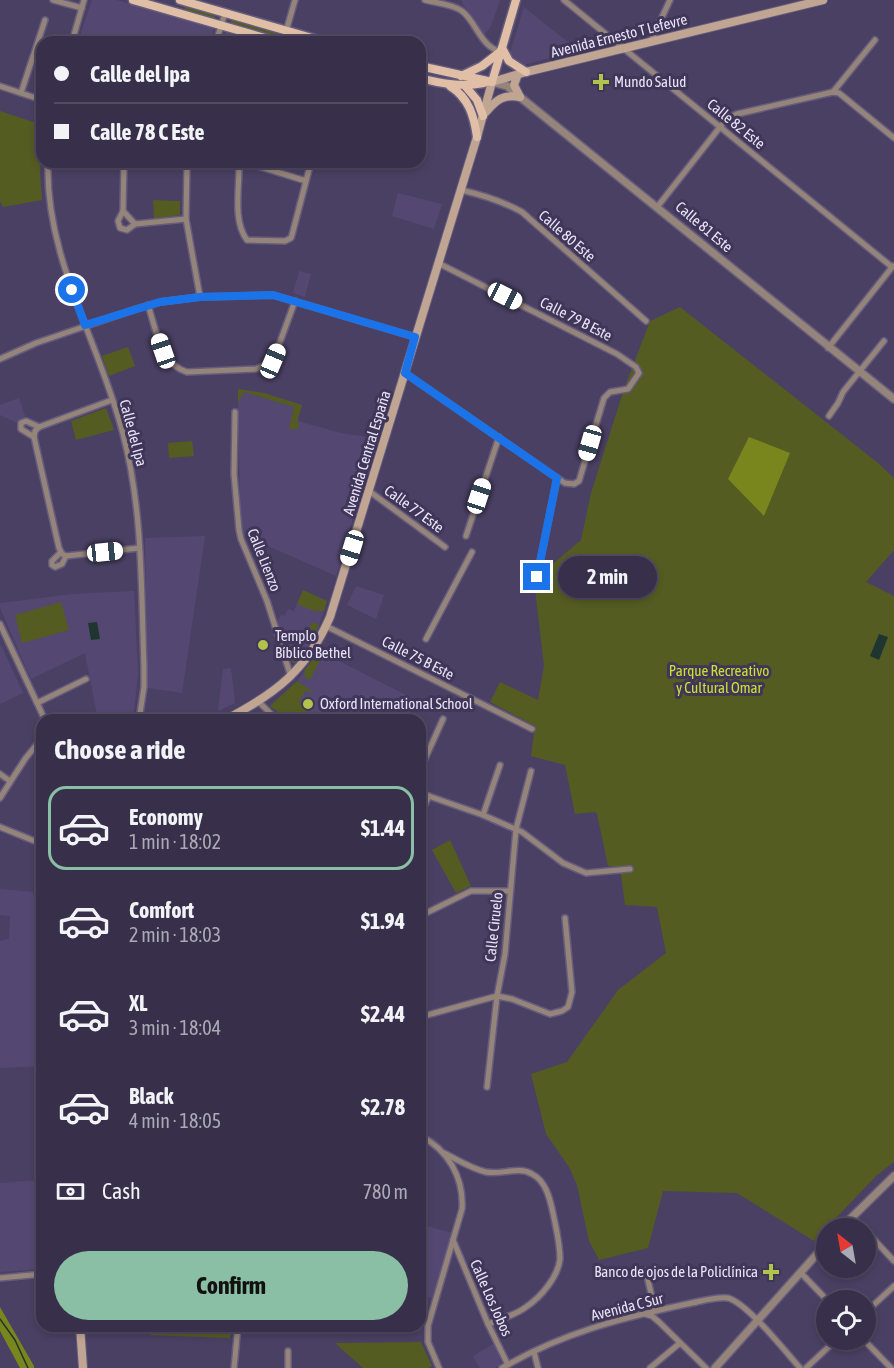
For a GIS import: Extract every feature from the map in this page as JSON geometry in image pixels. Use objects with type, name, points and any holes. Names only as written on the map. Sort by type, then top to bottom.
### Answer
[{"type":"main road","points":[[133,0],[259,36]]},
{"type":"main road","points":[[178,13],[179,0],[302,36]]},
{"type":"main road","points":[[492,82],[516,0]]},
{"type":"main road","name":"Avenida Ernesto T Lefevre","points":[[492,82],[823,0]]},
{"type":"main road","points":[[501,50],[522,73],[514,83],[520,97]]},
{"type":"main road","points":[[461,76],[482,66],[501,50]]},
{"type":"main road","points":[[426,67],[492,82]]},
{"type":"main road","points":[[426,80],[450,86],[466,87],[492,82]]},
{"type":"main road","name":"Avenida Central España","points":[[236,714],[259,702],[291,677],[307,658],[326,626],[492,82]]},
{"type":"main road","points":[[450,86],[462,95],[469,106],[477,136]]},
{"type":"main road","points":[[466,87],[477,100],[483,116],[497,100],[511,95],[520,97]]},
{"type":"main road","points":[[80,1332],[83,1368]]},
{"type":"street","points":[[53,0],[82,8]]},
{"type":"street","points":[[74,36],[84,0]]},
{"type":"street","points":[[285,36],[295,0]]},
{"type":"street","points":[[425,0],[463,12],[492,50],[501,50]]},
{"type":"street","name":"Calle 82 Este","points":[[564,0],[893,266]]},
{"type":"street","points":[[651,41],[670,0]]},
{"type":"street","points":[[218,36],[225,13]]},
{"type":"street","points":[[40,36],[45,20]]},
{"type":"street","points":[[833,92],[875,40]]},
{"type":"street","points":[[21,93],[36,47]]},
{"type":"street","name":"Calle 81 Este","points":[[492,82],[507,86],[657,206],[828,348],[894,399]]},
{"type":"street","points":[[0,86],[36,98]]},
{"type":"street","points":[[657,206],[720,127],[728,118],[736,114],[833,92],[839,93],[894,138]]},
{"type":"street","name":"Calle del Ipa","points":[[49,168],[55,233],[60,255],[123,431],[132,475],[140,548],[144,687],[140,714]]},
{"type":"street","points":[[124,168],[123,211],[118,221],[120,228],[127,230],[135,224],[186,219]]},
{"type":"street","points":[[187,168],[186,219],[200,297]]},
{"type":"street","points":[[239,168],[240,224],[243,234],[248,240],[254,241],[290,240],[309,168]]},
{"type":"street","points":[[264,168],[306,181]]},
{"type":"street","name":"Calle 80 Este","points":[[460,190],[488,196],[522,212],[646,321]]},
{"type":"street","points":[[123,211],[135,224]]},
{"type":"street","name":"Calle 79 B Este","points":[[438,263],[616,354],[636,367],[639,373],[628,389],[610,392],[604,398],[579,481],[574,484],[565,483],[557,478]]},
{"type":"street","points":[[828,348],[893,266]]},
{"type":"street","points":[[0,358],[36,342],[148,305],[200,297],[273,295],[415,337]]},
{"type":"street","points":[[148,305],[168,361],[178,370],[187,372],[256,369],[273,361],[295,301]]},
{"type":"street","points":[[829,416],[843,392],[884,341]]},
{"type":"street","points":[[405,373],[557,478],[537,577]]},
{"type":"street","points":[[112,400],[39,427],[34,437],[61,552],[66,556],[140,548]]},
{"type":"street","name":"Calle Lienzo","points":[[235,412],[234,474],[239,530],[267,601],[291,677]]},
{"type":"street","points":[[34,437],[21,429],[21,423],[26,421],[39,427]]},
{"type":"street","points":[[466,536],[499,437]]},
{"type":"street","name":"Calle 77 Este","points":[[369,491],[445,547]]},
{"type":"street","points":[[61,552],[52,561],[52,565],[55,567],[62,564],[66,556]]},
{"type":"street","points":[[426,639],[472,552]]},
{"type":"street","points":[[0,624],[42,714]]},
{"type":"street","name":"Calle 75 B Este","points":[[326,626],[532,729]]},
{"type":"street","points":[[37,703],[86,679]]},
{"type":"street","points":[[259,702],[271,714]]},
{"type":"street","points":[[426,757],[443,719]]},
{"type":"street","points":[[0,798],[9,781],[36,746]]},
{"type":"street","points":[[483,815],[500,765]]},
{"type":"street","name":"Calle Ciruelo","points":[[487,1087],[497,996],[505,954],[516,829],[531,771]]},
{"type":"street","points":[[0,774],[9,781]]},
{"type":"street","points":[[426,795],[516,829],[563,863],[586,873],[630,869]]},
{"type":"street","points":[[426,802],[429,796]]},
{"type":"street","points":[[0,827],[36,842]]},
{"type":"street","points":[[426,913],[471,891],[510,891]]},
{"type":"street","points":[[426,1015],[497,996],[512,999],[550,1014],[568,1007],[572,992],[565,918]]},
{"type":"street","points":[[426,1139],[444,1153],[477,1170],[489,1173],[528,1172],[535,1175],[550,1196],[560,1259],[552,1278],[526,1307],[488,1324]]},
{"type":"street","points":[[440,1368],[428,1342],[428,1326],[462,1209],[463,1195],[455,1172],[444,1153]]},
{"type":"street","points":[[852,1217],[894,1176]]},
{"type":"street","name":"Calle Los Jobos","points":[[453,1240],[505,1366]]},
{"type":"street","points":[[876,1242],[894,1261]]},
{"type":"street","points":[[715,1368],[816,1255]]},
{"type":"street","points":[[646,1271],[655,1311]]},
{"type":"street","points":[[800,1272],[817,1290]]},
{"type":"street","points":[[0,1278],[36,1275]]},
{"type":"street","points":[[876,1303],[894,1286]]},
{"type":"street","name":"Avenida C Sur","points":[[505,1366],[593,1327],[682,1305],[728,1298],[757,1321],[800,1368]]},
{"type":"street","points":[[659,1322],[659,1314],[682,1305]]},
{"type":"street","points":[[643,1314],[659,1322],[706,1368]]},
{"type":"street","points":[[234,1368],[237,1332]]},
{"type":"street","points":[[650,1368],[680,1343]]},
{"type":"street","points":[[807,1368],[826,1350]]},
{"type":"street","points":[[874,1350],[891,1368]]},
{"type":"street","points":[[288,1351],[288,1368]]},
{"type":"street","points":[[534,1352],[538,1368]]},
{"type":"shaded area","points":[[92,0],[117,0],[214,29],[212,36],[80,36]]},
{"type":"shaded area","points":[[462,0],[500,0],[491,26],[484,35],[462,3]]},
{"type":"shaded area","points":[[524,7],[578,50],[520,66],[509,56]]},
{"type":"shaded area","points":[[225,32],[238,36],[223,36]]},
{"type":"shaded area","points":[[398,193],[442,204],[434,229],[392,216]]},
{"type":"shaded area","points":[[299,271],[311,274],[305,297],[293,293]]},
{"type":"shaded area","points":[[238,389],[264,393],[302,405],[298,421],[341,433],[378,439],[352,514],[353,518],[336,576],[243,535],[240,507]]},
{"type":"shaded area","points":[[19,398],[25,416],[17,423],[0,415],[0,405]]},
{"type":"shaded area","points":[[205,536],[182,693],[148,688],[145,538]]},
{"type":"shaded area","points":[[356,586],[384,595],[376,619],[347,605]]},
{"type":"shaded area","points":[[303,590],[327,601],[318,629],[301,657],[293,663],[277,622],[281,615],[285,616],[288,609],[294,611]]},
{"type":"shaded area","points":[[134,591],[138,673],[134,714],[97,714],[85,653],[31,679],[0,608],[0,603],[73,594]]},
{"type":"shaded area","points":[[97,622],[100,639],[91,640],[88,623]]},
{"type":"shaded area","points":[[879,634],[888,637],[879,660],[870,656]]},
{"type":"shaded area","points":[[0,643],[23,693],[0,704]]},
{"type":"shaded area","points":[[319,651],[416,700],[410,714],[280,714],[273,708],[301,684],[297,681]]},
{"type":"shaded area","points":[[231,668],[235,703],[218,711],[223,669]]},
{"type":"shaded area","points":[[0,889],[33,892],[33,895],[36,895],[36,1066],[0,1068],[0,941],[9,939],[10,916],[0,915]]},
{"type":"shaded area","points":[[36,1180],[36,1269],[0,1272],[0,1183]]},
{"type":"shaded area","points":[[426,1226],[452,1233],[432,1298],[426,1297]]},
{"type":"shaded area","points":[[493,1344],[501,1365],[495,1368],[480,1368],[473,1356]]},
{"type":"green space","points":[[183,4],[215,14],[215,19],[186,12]]},
{"type":"green space","points":[[232,19],[278,33],[277,36],[270,36],[230,25]]},
{"type":"green space","points":[[0,111],[36,123],[36,168],[40,168],[42,200],[3,207],[0,201]]},
{"type":"green space","points":[[153,200],[180,201],[180,215],[154,219]]},
{"type":"green space","name":"Parque Recreativo y Cultural Omar","points":[[680,307],[894,478],[894,550],[866,582],[894,596],[894,1162],[876,1176],[836,1218],[816,1218],[816,1239],[814,1241],[737,1193],[663,1191],[648,1248],[599,1260],[589,1241],[577,1185],[569,1167],[546,1134],[531,1074],[567,1062],[618,990],[666,953],[657,907],[625,905],[620,867],[608,866],[597,814],[595,812],[575,814],[565,765],[531,756],[535,726],[490,702],[500,682],[538,700],[544,666],[534,580],[581,540],[591,493],[624,389],[650,321]]},
{"type":"green space","points":[[128,347],[135,366],[109,376],[102,356]]},
{"type":"green space","points":[[238,389],[264,393],[302,405],[297,430],[289,428],[294,407],[244,392],[238,403]]},
{"type":"green space","points":[[106,408],[114,430],[76,440],[71,421]]},
{"type":"green space","points":[[749,437],[790,453],[764,516],[728,479]]},
{"type":"green space","points":[[192,441],[194,456],[169,458],[168,443]]},
{"type":"green space","points":[[303,590],[327,601],[324,611],[314,611],[297,604]]},
{"type":"green space","points":[[61,602],[69,630],[22,643],[15,615]]},
{"type":"green space","points":[[314,622],[319,625],[309,642],[306,641],[308,628]]},
{"type":"green space","points":[[286,644],[295,646],[301,657],[296,663],[290,661]]},
{"type":"green space","points":[[319,651],[324,653],[310,680],[305,677],[304,671]]},
{"type":"green space","points":[[297,681],[312,691],[311,693],[306,690],[299,702],[310,714],[280,714],[270,706]]},
{"type":"green space","points":[[450,840],[471,886],[456,893],[432,850]]},
{"type":"green space","points":[[0,1307],[34,1368],[20,1368],[0,1331]]},
{"type":"green space","points":[[150,1332],[231,1332],[230,1338],[150,1335]]},
{"type":"green space","points":[[421,1342],[432,1366],[428,1368],[363,1368],[335,1343]]},
{"type":"waterway","points":[[0,1319],[15,1340],[28,1368]]},
{"type":"place","name":"Mundo Salud","points":[[601,82]]},
{"type":"place","name":"Templo Bíblico Bethel","points":[[263,645]]},
{"type":"place","name":"Oxford International School","points":[[308,704]]},
{"type":"place","name":"Banco de ojos de la Policlínica","points":[[771,1272]]},
{"type":"route","points":[[72,290],[85,325],[160,302],[200,297],[273,295],[415,337],[405,373],[557,478],[537,577]]}]
